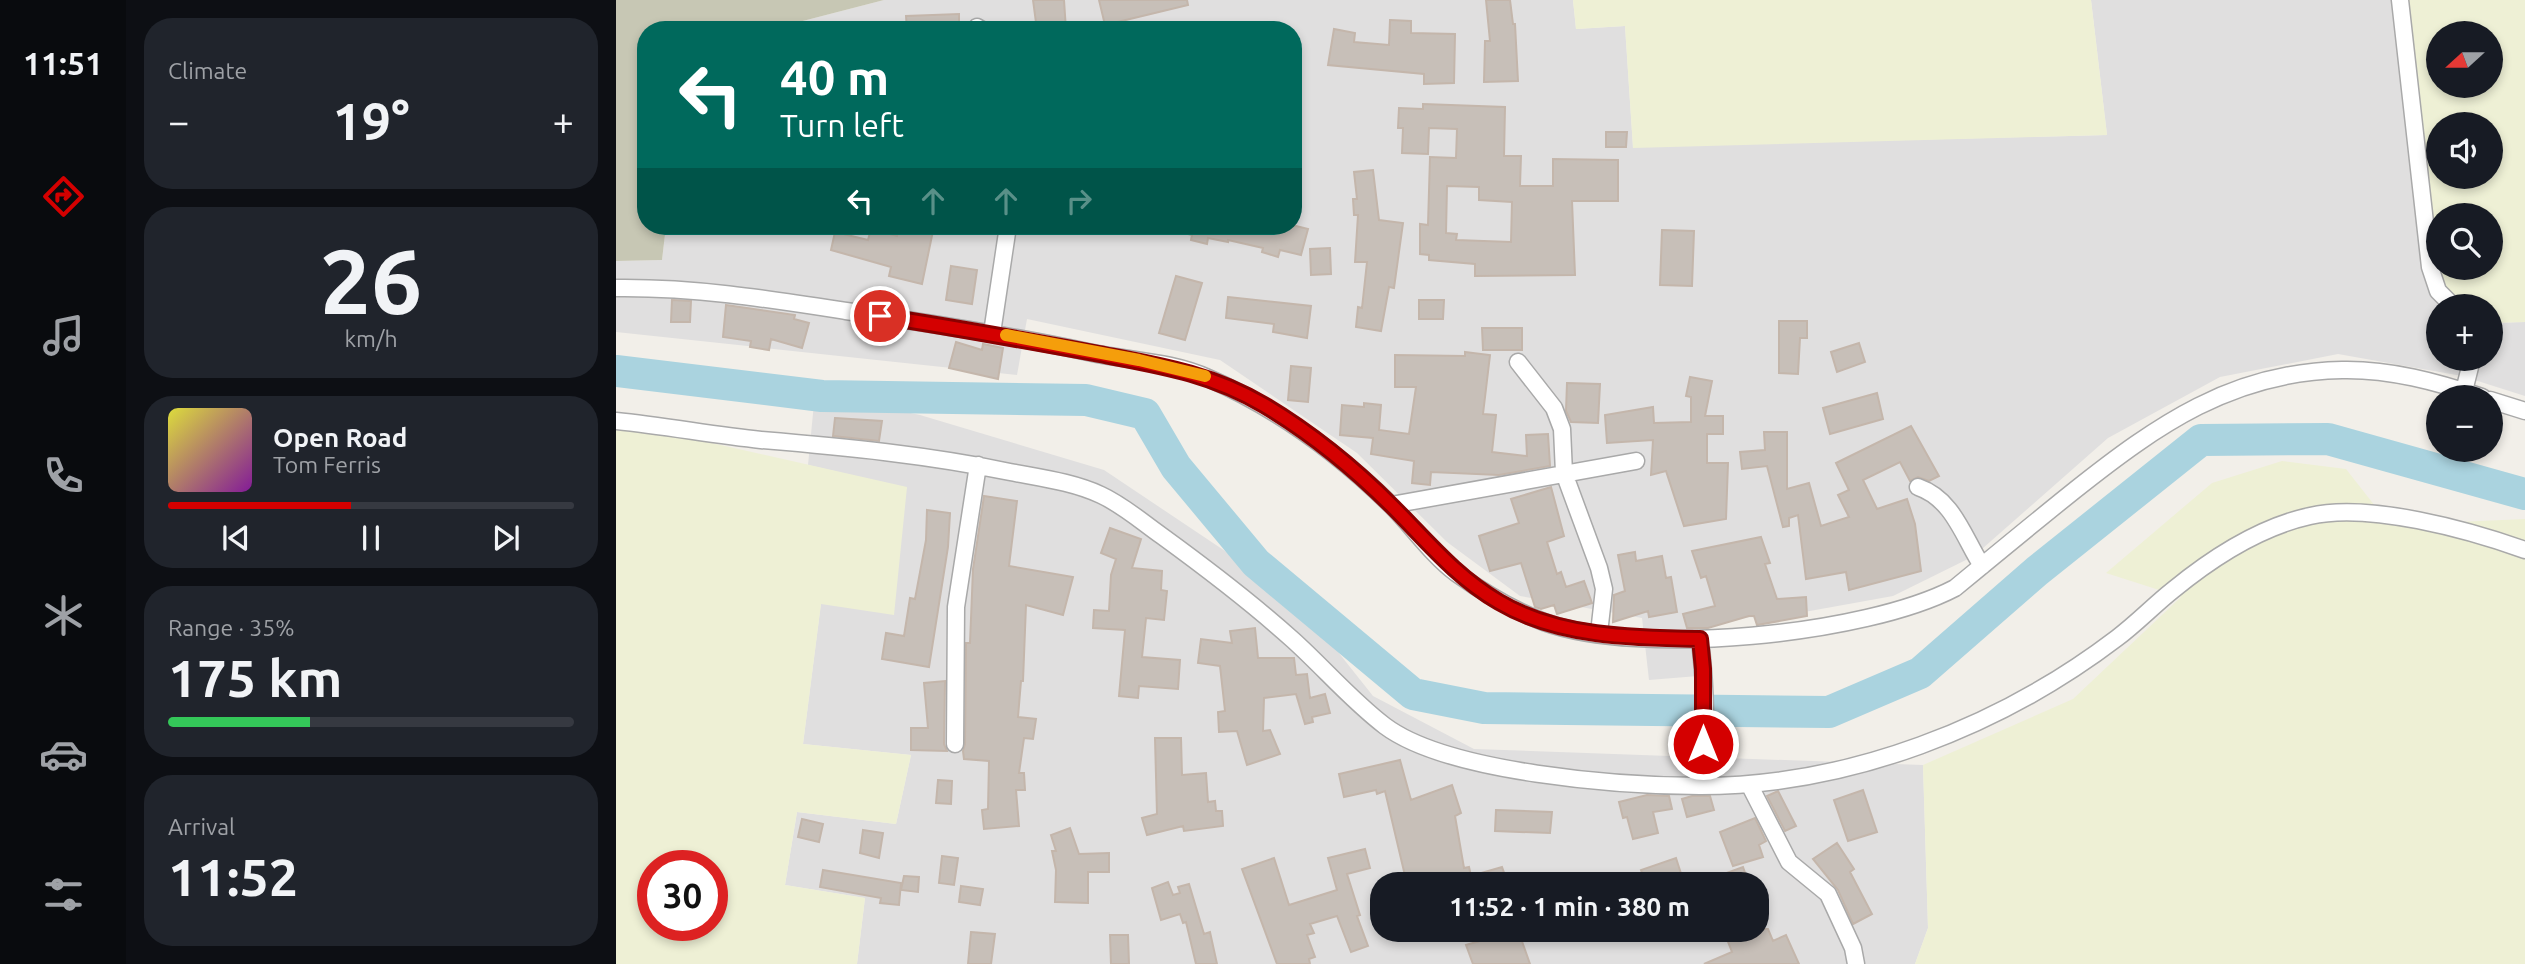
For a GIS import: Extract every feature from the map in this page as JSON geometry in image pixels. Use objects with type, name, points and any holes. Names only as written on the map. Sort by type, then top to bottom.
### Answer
[{"type":"street","points":[[2400,0],[2430,267],[2441,294]]},
{"type":"street","points":[[992,333],[1007,235]]},
{"type":"street","points":[[616,288],[657,287],[732,294],[992,333],[1139,360],[1203,375],[1265,405],[1354,471],[1391,505],[1452,570],[1500,603],[1548,623],[1642,638],[1700,639],[1850,622],[1928,602],[1955,588],[2139,439],[2185,410],[2246,385],[2286,376],[2342,370],[2428,380],[2444,385]]},
{"type":"street","points":[[1518,362],[1554,408],[1564,441],[1564,473],[1600,568],[1604,589],[1599,633]]},
{"type":"street","points":[[2503,404],[2525,411]]},
{"type":"street","points":[[616,421],[720,436],[904,453],[1082,487],[1119,505],[1289,636],[1387,728],[1429,748],[1494,767],[1621,782],[1698,786],[1749,784],[1793,778],[1895,754],[1941,739],[1992,716],[2056,681],[2119,636],[2174,588],[2230,550],[2287,523],[2335,512],[2380,516],[2441,526],[2525,550]]},
{"type":"street","points":[[1391,505],[1636,461]]},
{"type":"street","points":[[955,744],[957,607],[978,465]]},
{"type":"street","points":[[1918,487],[1935,493],[1948,505],[1982,566]]},
{"type":"street","points":[[1698,786],[1703,769],[1703,669],[1700,639]]},
{"type":"street","points":[[1749,784],[1789,862],[1828,894],[1853,948],[1856,964]]},
{"type":"shaded area","points":[[616,0],[884,0],[803,21],[637,21],[637,235],[665,235],[662,260],[616,261]]},
{"type":"shaded area","points":[[884,0],[1573,0],[1576,29],[1625,26],[1633,147],[2107,135],[2091,0],[2407,0],[2426,226],[2426,280],[2438,280],[2454,294],[2426,294],[2426,370],[2338,354],[2220,377],[2108,438],[1974,556],[1893,596],[1777,617],[1692,618],[1698,676],[1649,680],[1642,618],[1520,596],[1447,542],[1357,453],[1220,360],[1027,319],[1017,375],[616,332],[616,261],[662,260],[665,235],[1302,235],[1302,21],[803,21]]},
{"type":"shaded area","points":[[1573,0],[2091,0],[2107,135],[1633,148],[1625,26],[1576,29]]},
{"type":"shaded area","points":[[2407,0],[2525,0],[2525,322],[2503,323],[2503,294],[2454,294],[2438,280],[2503,280],[2503,203],[2426,203],[2426,226]]},
{"type":"shaded area","points":[[2525,322],[2525,396],[2503,389],[2503,385],[2490,385],[2434,371],[2503,371],[2503,323]]},
{"type":"shaded area","points":[[815,393],[920,415],[1104,470],[1225,551],[1319,628],[1373,696],[1474,749],[1923,765],[1928,928],[1915,964],[857,964],[865,898],[785,885],[797,812],[896,824],[911,755],[803,744],[821,603],[907,488],[808,465]]},
{"type":"shaded area","points":[[616,428],[645,428],[907,487],[894,615],[821,604],[803,744],[911,755],[896,824],[797,812],[785,885],[865,898],[857,964],[616,964]]},
{"type":"shaded area","points":[[2282,461],[2346,469],[2390,525],[2525,519],[2525,964],[1915,964],[1928,928],[1923,765],[2073,699],[2181,597],[2106,573],[2212,483]]},
{"type":"building","points":[[1033,0],[1064,0],[1065,21],[1036,21]]},
{"type":"building","points":[[1099,0],[1187,0],[1188,5],[1122,21],[1104,21]]},
{"type":"building","points":[[1486,0],[1510,0],[1515,24],[1518,81],[1484,82],[1485,41],[1490,41]]},
{"type":"building","points":[[959,14],[959,21],[906,21],[906,16]]},
{"type":"building","points":[[1390,20],[1411,21],[1411,33],[1455,34],[1454,83],[1424,84],[1424,74],[1328,65],[1334,29],[1355,33],[1354,42],[1389,45]]},
{"type":"building","points":[[1423,104],[1505,107],[1504,156],[1521,156],[1520,186],[1553,186],[1553,159],[1618,160],[1618,201],[1572,201],[1575,275],[1475,276],[1475,264],[1429,260],[1429,255],[1420,254],[1420,224],[1428,225],[1430,157],[1456,158],[1457,129],[1429,128],[1428,154],[1402,153],[1403,128],[1398,128],[1399,108],[1423,109]],"holes":[[[1447,186],[1479,187],[1479,200],[1512,202],[1511,242],[1456,240],[1457,234],[1446,233]]]},
{"type":"building","points":[[1606,132],[1627,132],[1626,147],[1606,147]]},
{"type":"building","points":[[1373,170],[1379,220],[1403,223],[1394,288],[1389,287],[1381,331],[1356,327],[1358,307],[1362,308],[1367,262],[1355,262],[1358,215],[1354,215],[1353,199],[1357,199],[1354,172]]},
{"type":"building","points":[[1302,228],[1308,229],[1301,255],[1280,250],[1278,257],[1262,252],[1263,248],[1228,240],[1208,238],[1207,244],[1191,240],[1192,235],[1302,235]]},
{"type":"building","points":[[1662,230],[1694,231],[1692,286],[1660,285]]},
{"type":"building","points":[[834,235],[868,240],[869,235],[932,235],[922,284],[889,276],[891,267],[831,250]]},
{"type":"building","points":[[1330,248],[1331,274],[1311,275],[1310,249]]},
{"type":"building","points":[[951,266],[977,270],[972,304],[946,300]]},
{"type":"building","points":[[1176,276],[1202,283],[1185,340],[1159,333]]},
{"type":"building","points":[[1228,297],[1311,306],[1307,338],[1273,332],[1274,324],[1226,318]]},
{"type":"building","points":[[672,300],[691,301],[690,322],[671,322]]},
{"type":"building","points":[[1419,300],[1444,300],[1443,319],[1419,319]]},
{"type":"building","points":[[726,305],[795,315],[794,319],[809,323],[802,348],[771,339],[769,350],[750,347],[751,341],[723,337]]},
{"type":"building","points":[[1779,321],[1807,321],[1807,338],[1800,338],[1798,374],[1779,373]]},
{"type":"building","points":[[1482,328],[1522,328],[1522,350],[1483,350]]},
{"type":"building","points":[[956,342],[982,350],[983,344],[1003,348],[998,379],[949,368]]},
{"type":"building","points":[[1859,343],[1865,362],[1837,372],[1831,352]]},
{"type":"building","points":[[1465,352],[1490,355],[1483,414],[1496,415],[1492,452],[1527,456],[1526,435],[1548,434],[1550,466],[1499,475],[1431,472],[1430,485],[1412,483],[1414,461],[1371,454],[1373,438],[1340,435],[1342,405],[1364,407],[1364,403],[1381,405],[1379,430],[1409,434],[1416,387],[1395,387],[1395,355],[1465,356]]},
{"type":"building","points":[[1291,366],[1311,368],[1308,402],[1288,400]]},
{"type":"building","points":[[1690,377],[1712,381],[1705,416],[1723,416],[1723,434],[1707,434],[1707,463],[1728,463],[1726,519],[1684,526],[1666,471],[1651,475],[1653,440],[1607,443],[1605,415],[1653,407],[1654,423],[1691,422],[1691,397],[1686,396]]},
{"type":"building","points":[[1567,383],[1600,384],[1598,423],[1571,422],[1566,411]]},
{"type":"building","points":[[1877,393],[1883,419],[1830,434],[1823,408]]},
{"type":"building","points":[[835,418],[882,421],[879,441],[833,436]]},
{"type":"building","points":[[1911,426],[1939,476],[1929,481],[1918,477],[1910,481],[1900,462],[1863,480],[1877,509],[1907,499],[1915,524],[1921,571],[1849,590],[1846,572],[1806,579],[1798,515],[1789,518],[1789,526],[1783,527],[1767,466],[1742,469],[1740,452],[1765,450],[1764,432],[1787,432],[1787,489],[1809,483],[1821,526],[1849,517],[1838,495],[1849,490],[1836,463]]},
{"type":"building","points":[[1551,487],[1564,536],[1547,542],[1557,574],[1561,572],[1566,587],[1584,581],[1592,603],[1557,614],[1554,605],[1541,609],[1535,607],[1521,563],[1490,571],[1479,536],[1519,523],[1511,499]]},
{"type":"building","points":[[984,496],[1017,501],[1009,566],[1073,577],[1063,615],[1026,605],[1023,681],[1018,717],[1036,719],[1033,739],[1024,738],[1019,773],[1024,773],[1025,790],[1016,790],[1019,826],[984,829],[982,810],[988,809],[989,761],[964,759],[963,751],[966,643],[970,643],[973,569]]},
{"type":"building","points":[[927,510],[950,513],[948,547],[929,667],[882,659],[886,633],[904,636],[910,598],[915,599],[926,540]]},
{"type":"building","points":[[1110,528],[1141,539],[1132,568],[1162,571],[1161,590],[1167,591],[1164,620],[1146,618],[1142,657],[1180,660],[1178,689],[1139,686],[1138,698],[1119,696],[1125,630],[1093,628],[1094,610],[1109,611],[1111,575],[1116,559],[1101,553]]},
{"type":"building","points":[[1761,537],[1770,563],[1765,564],[1777,599],[1806,597],[1807,616],[1757,625],[1754,616],[1749,616],[1708,628],[1687,628],[1683,614],[1715,606],[1706,576],[1701,578],[1692,551]]},
{"type":"building","points":[[1635,552],[1636,561],[1662,556],[1666,578],[1671,577],[1677,612],[1649,617],[1648,611],[1613,622],[1614,595],[1625,591],[1618,555]]},
{"type":"building","points":[[1255,628],[1258,658],[1294,658],[1296,675],[1307,674],[1310,698],[1325,694],[1330,713],[1312,717],[1313,722],[1305,724],[1296,694],[1264,698],[1263,731],[1270,730],[1280,754],[1247,765],[1237,731],[1219,732],[1218,712],[1225,711],[1220,666],[1198,663],[1201,639],[1232,643],[1230,631]]},
{"type":"building","points":[[945,681],[944,744],[947,751],[911,750],[911,728],[928,728],[924,683]]},
{"type":"building","points":[[1155,738],[1181,738],[1182,775],[1206,773],[1208,802],[1215,801],[1216,811],[1222,811],[1223,826],[1184,831],[1183,826],[1147,835],[1142,818],[1157,814]]},
{"type":"building","points":[[1400,760],[1411,800],[1452,785],[1461,813],[1455,816],[1464,868],[1469,867],[1470,872],[1404,872],[1385,791],[1377,794],[1376,790],[1344,797],[1339,774]]},
{"type":"building","points":[[938,780],[952,781],[951,804],[936,803]]},
{"type":"building","points":[[1863,790],[1877,832],[1848,841],[1834,800]]},
{"type":"building","points":[[1778,791],[1796,826],[1785,831],[1767,796]]},
{"type":"building","points":[[1647,795],[1669,796],[1672,809],[1653,812],[1658,833],[1633,839],[1627,817],[1623,818],[1619,802]]},
{"type":"building","points":[[1710,796],[1714,810],[1687,817],[1682,799]]},
{"type":"building","points":[[1496,810],[1552,812],[1550,833],[1495,831]]},
{"type":"building","points":[[1755,818],[1766,841],[1759,845],[1763,857],[1733,866],[1720,832]]},
{"type":"building","points":[[802,819],[823,824],[819,842],[798,837]]},
{"type":"building","points":[[1070,828],[1079,854],[1109,853],[1109,872],[1088,872],[1088,903],[1055,902],[1056,870],[1052,851],[1056,851],[1051,835]]},
{"type":"building","points":[[863,830],[883,833],[879,858],[860,853]]},
{"type":"building","points":[[1837,843],[1854,869],[1850,872],[1872,914],[1853,924],[1838,890],[1813,859]]},
{"type":"building","points":[[1365,849],[1370,868],[1347,874],[1360,915],[1357,916],[1368,946],[1351,952],[1337,916],[1310,924],[1314,933],[1307,935],[1315,957],[1309,959],[1310,964],[1277,964],[1242,869],[1274,858],[1289,905],[1337,890],[1328,858]]},
{"type":"building","points":[[942,856],[958,858],[954,885],[939,883]]},
{"type":"building","points":[[1676,858],[1680,872],[1642,872],[1641,870]]},
{"type":"building","points":[[1502,867],[1504,872],[1485,872]]},
{"type":"building","points":[[1743,867],[1745,872],[1729,872]]},
{"type":"building","points":[[823,870],[901,883],[899,905],[880,903],[881,898],[820,887]]},
{"type":"building","points":[[904,876],[919,877],[918,892],[901,890]]},
{"type":"building","points":[[1168,882],[1173,895],[1180,893],[1178,887],[1189,884],[1204,934],[1210,932],[1217,964],[1196,964],[1186,922],[1183,923],[1180,914],[1161,920],[1152,888]]},
{"type":"building","points":[[961,886],[983,889],[980,905],[959,902]]},
{"type":"building","points":[[1769,931],[1773,941],[1786,935],[1799,964],[1704,964],[1732,952],[1728,942],[1769,942]]},
{"type":"building","points":[[971,932],[995,934],[991,964],[968,964]]},
{"type":"building","points":[[1110,935],[1128,935],[1129,964],[1111,964]]},
{"type":"building","points":[[1476,942],[1522,942],[1530,964],[1473,964],[1466,945]]},
{"type":"waterway","points":[[616,371],[822,396],[1086,400],[1145,414],[1176,467],[1256,563],[1413,694],[1484,708],[1829,712],[1920,673],[2037,571],[2201,440],[2328,439],[2525,494]]},
{"type":"slow traffic","points":[[1006,335],[1139,360],[1205,376]]},
{"type":"route","points":[[880,316],[1030,339],[1139,360],[1203,375],[1265,405],[1354,471],[1391,505],[1452,570],[1500,603],[1548,623],[1599,633],[1642,638],[1700,639],[1703,669],[1703,744]]}]
